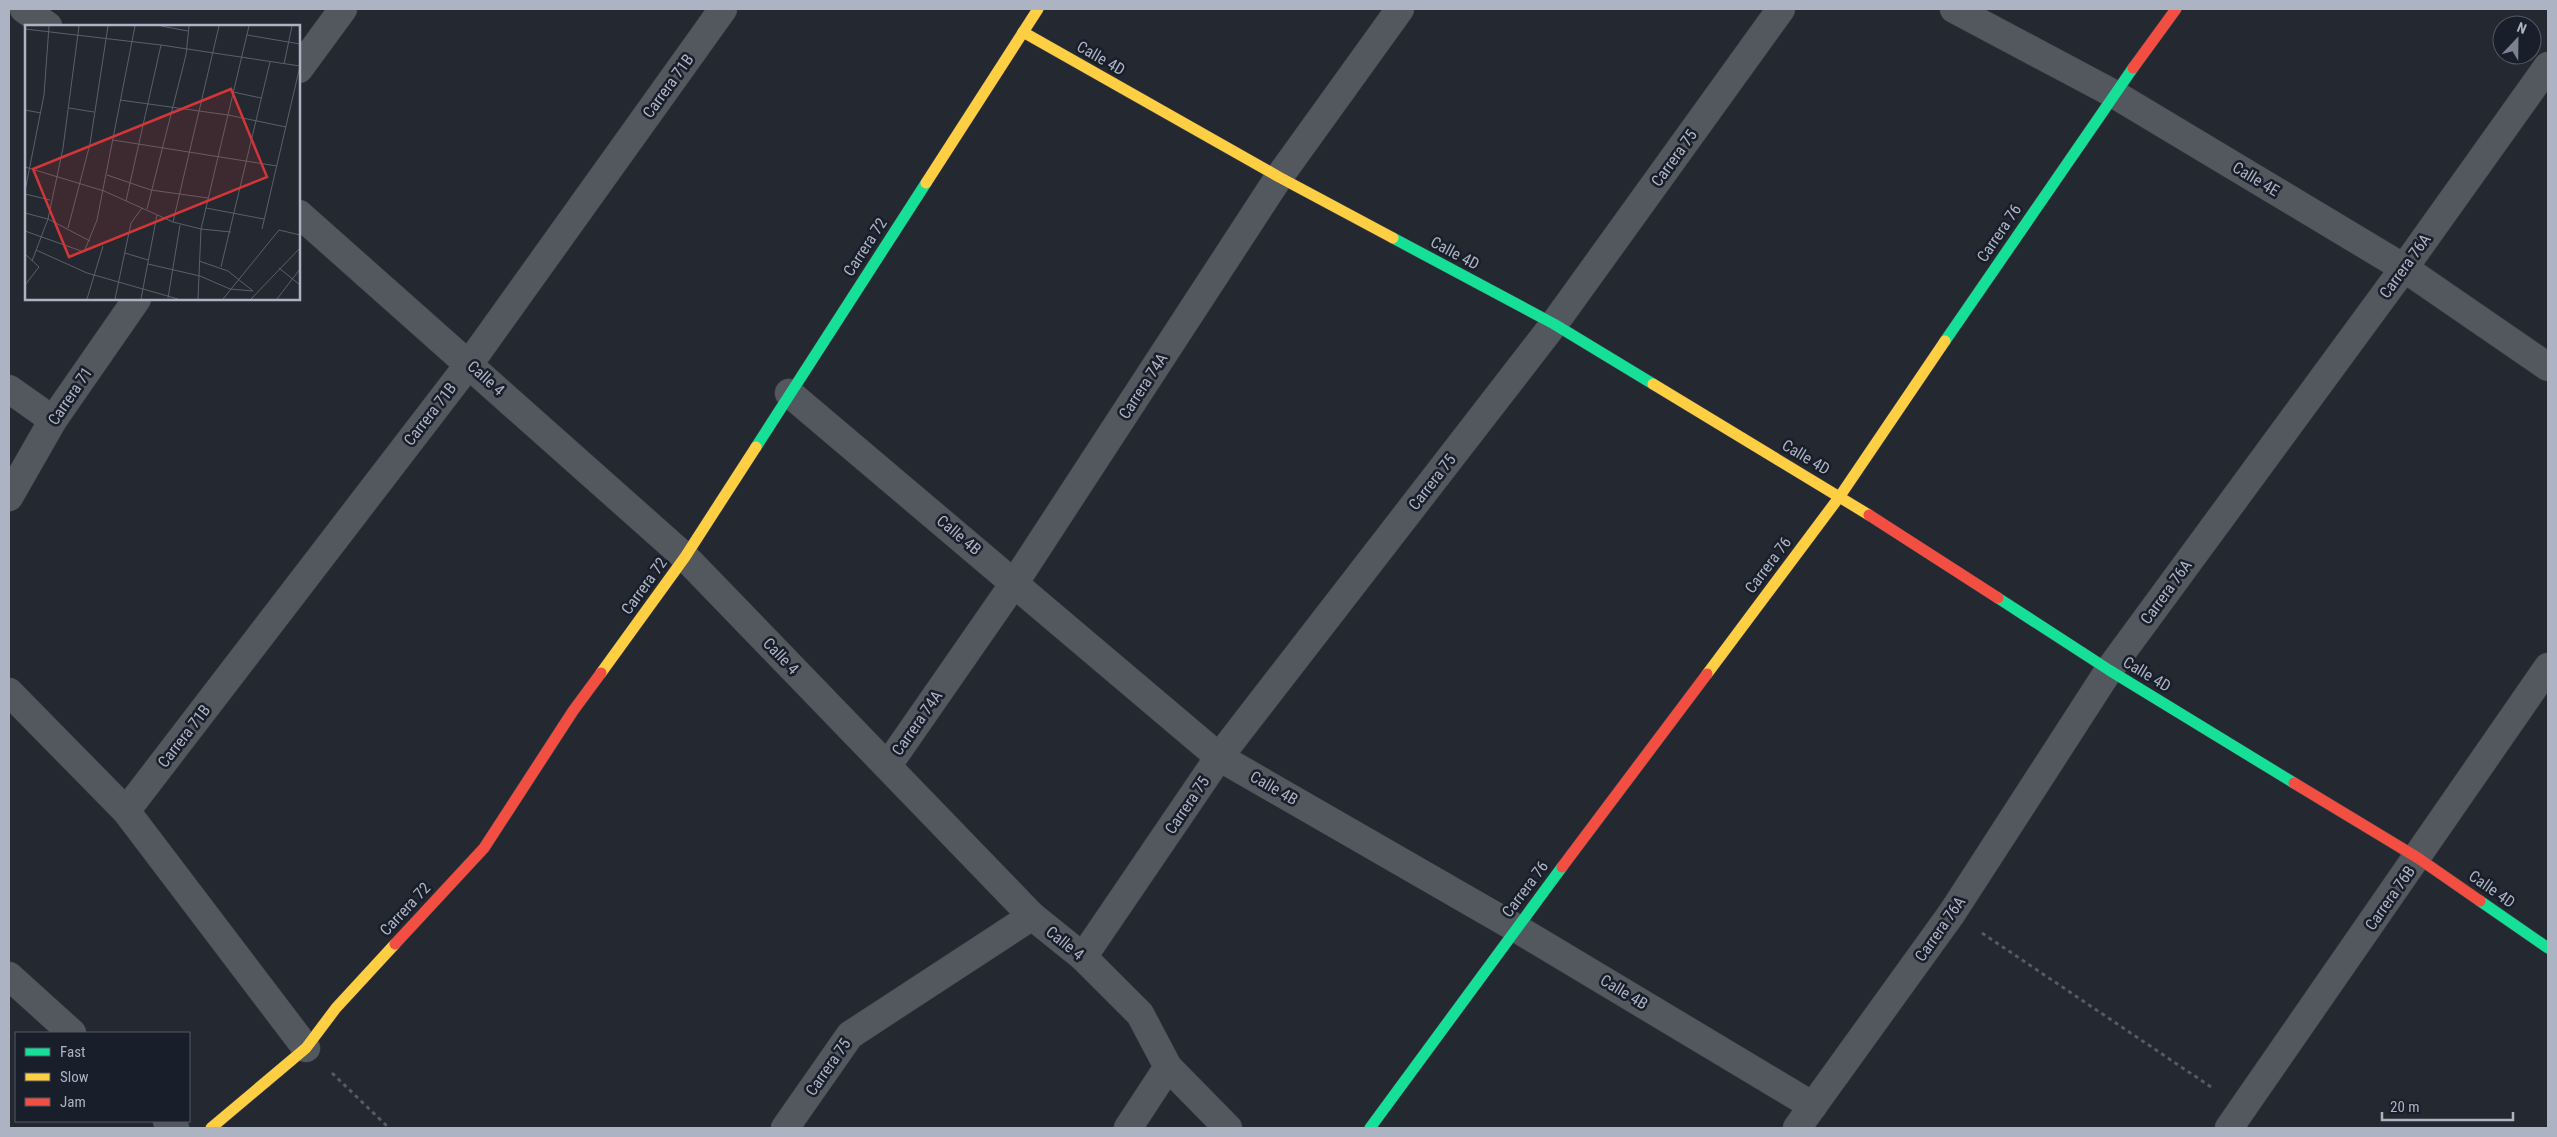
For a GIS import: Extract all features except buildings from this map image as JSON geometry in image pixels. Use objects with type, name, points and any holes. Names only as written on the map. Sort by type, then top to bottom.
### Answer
[{"type":"street","points":[[24,9],[47,25]]},
{"type":"street","points":[[300,68],[343,9]]},
{"type":"street","name":"Carrera 71B","points":[[126,811],[469,364],[723,9]]},
{"type":"street","name":"Carrera 72","points":[[210,1128],[306,1048],[336,1008],[484,848],[573,711],[685,557],[1038,9]]},
{"type":"street","name":"Carrera 74A","points":[[888,765],[1015,582],[1279,177],[1400,9]]},
{"type":"street","name":"Carrera 75","points":[[1083,957],[1219,757],[1554,324],[1781,9]]},
{"type":"street","name":"Calle 4E","points":[[1954,9],[2114,94],[2404,268],[2548,367]]},
{"type":"street","name":"Carrera 76","points":[[1370,1128],[1516,928],[1840,496],[2114,94],[2176,9]]},
{"type":"street","name":"Calle 4D","points":[[1023,32],[1279,177],[1554,324],[1840,496],[2109,670],[2418,858],[2548,948]]},
{"type":"street","name":"Carrera 76A","points":[[1797,1128],[1952,913],[2109,670],[2404,268],[2548,66]]},
{"type":"street","name":"Calle 4","points":[[300,215],[685,557],[1032,916],[1083,957],[1140,1014],[1168,1067],[1228,1128]]},
{"type":"street","name":"Carrera 71","points":[[9,497],[53,420],[136,300]]},
{"type":"street","points":[[9,389],[53,420]]},
{"type":"street","name":"Calle 4B","points":[[790,393],[1219,757],[1516,928],[1813,1106]]},
{"type":"street","name":"Carrera 76B","points":[[2236,1118],[2418,858],[2548,666]]},
{"type":"street","points":[[9,692],[126,811],[306,1048]]},
{"type":"street","name":"Carrera 75","points":[[785,1128],[850,1035],[1032,916]]},
{"type":"street","points":[[9,976],[71,1032]]},
{"type":"street","points":[[1128,1128],[1168,1067]]},
{"type":"path","points":[[1952,913],[2236,1118]]},
{"type":"path","points":[[306,1048],[388,1128]]},
{"type":"traffic: fast","points":[[1945,341],[2133,68]]},
{"type":"traffic: fast","points":[[756,447],[926,183]]},
{"type":"traffic: fast","points":[[1393,238],[1554,324],[1653,384]]},
{"type":"traffic: fast","points":[[1998,598],[2109,670],[2294,783]]},
{"type":"traffic: fast","points":[[1370,1128],[1562,867]]},
{"type":"traffic: fast","points":[[2480,901],[2548,948]]},
{"type":"traffic: slow","points":[[926,183],[1038,9]]},
{"type":"traffic: slow","points":[[1023,32],[1279,177],[1393,238]]},
{"type":"traffic: slow","points":[[1707,674],[1840,496],[1945,341]]},
{"type":"traffic: slow","points":[[1653,384],[1869,515]]},
{"type":"traffic: slow","points":[[601,673],[685,557],[756,447]]},
{"type":"traffic: slow","points":[[211,1128],[306,1048],[336,1008],[395,944]]},
{"type":"traffic: jam","points":[[2133,68],[2176,9]]},
{"type":"traffic: jam","points":[[1869,515],[1998,598]]},
{"type":"traffic: jam","points":[[395,944],[484,848],[573,711],[601,673]]},
{"type":"traffic: jam","points":[[1562,867],[1707,674]]},
{"type":"traffic: jam","points":[[2294,783],[2418,858],[2480,901]]}]
